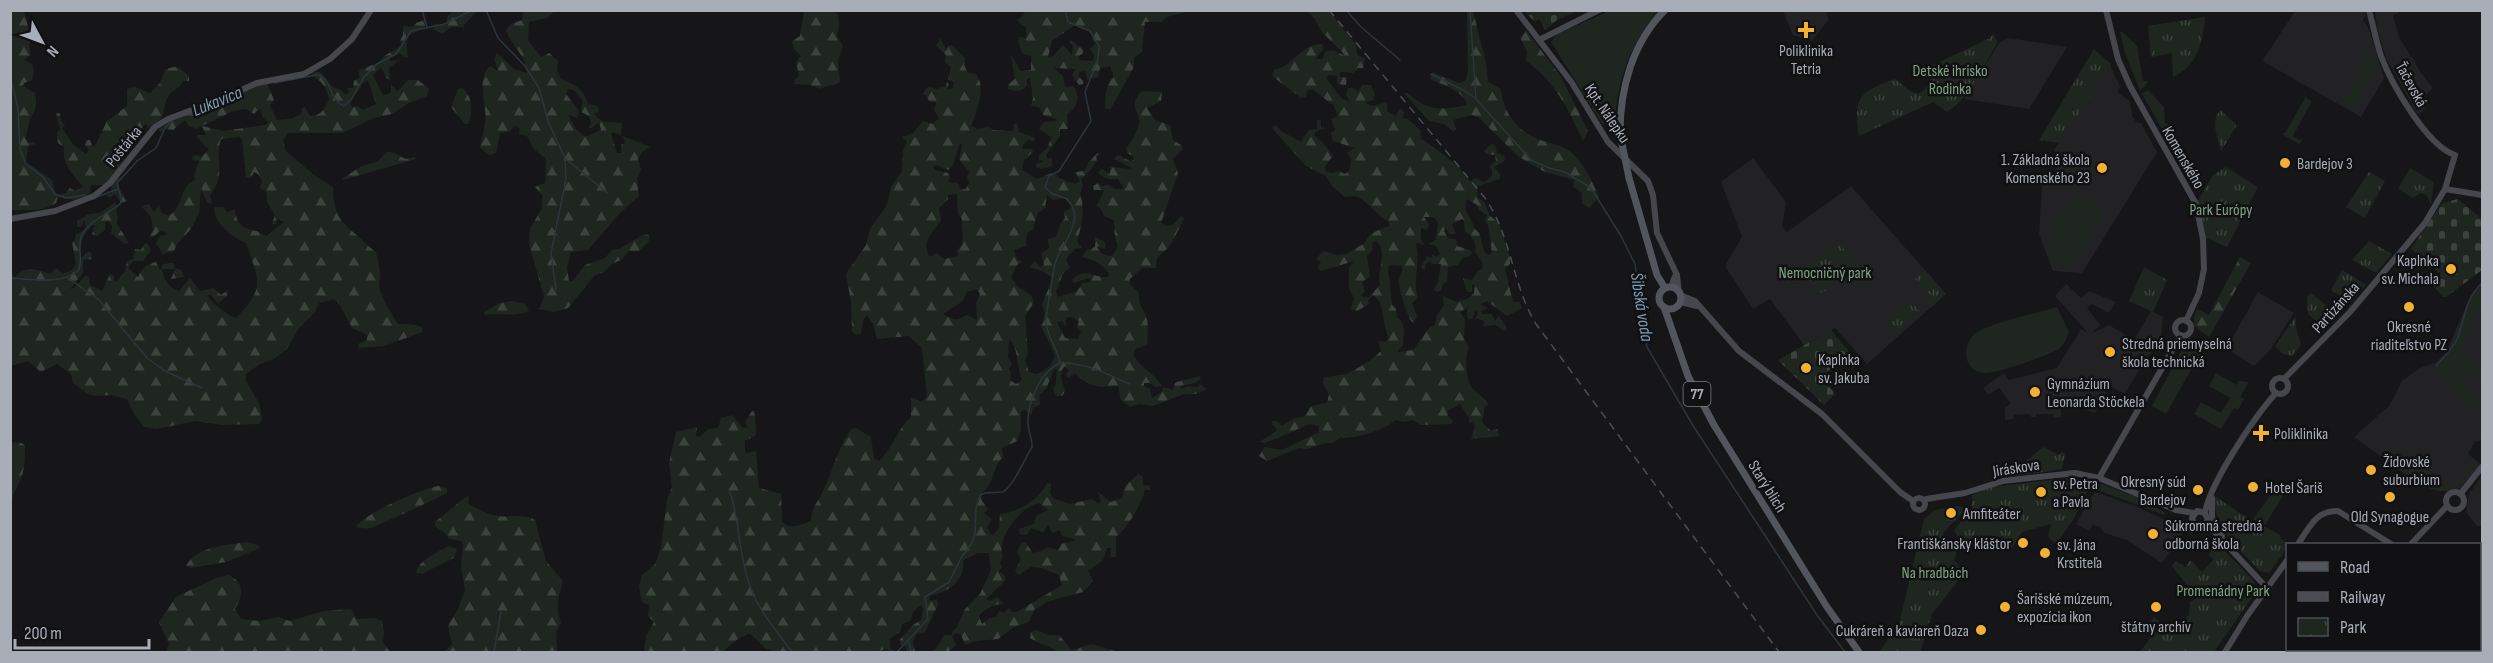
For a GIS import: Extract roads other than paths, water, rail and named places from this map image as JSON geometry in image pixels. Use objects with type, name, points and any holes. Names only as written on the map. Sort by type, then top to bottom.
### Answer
[{"type":"main road","name":"77","points":[[1665,10],[1648,31],[1629,69],[1621,102],[1620,134],[1629,178],[1657,275],[1665,289],[1680,296]]},
{"type":"main road","name":"77","points":[[1664,307],[1660,302],[1665,289]]},
{"type":"main road","points":[[1664,307],[1674,308],[1680,296]]},
{"type":"main road","name":"Starý blich","points":[[1664,307],[1688,376],[1714,425],[1805,571],[1859,652]]},
{"type":"main road","name":"Starý blich","points":[[1671,324],[1674,308]]},
{"type":"street","name":"Poštárka","points":[[10,219],[55,211],[94,196],[110,183],[155,127],[168,119],[219,100],[257,82],[304,74],[330,59],[352,39],[370,10]]},
{"type":"street","name":"Kpt. Nálepku","points":[[1516,10],[1572,83],[1615,150],[1648,182],[1653,195],[1658,233],[1679,282],[1680,296]]},
{"type":"street","points":[[1539,40],[1599,10]]},
{"type":"street","name":"Komenského","points":[[2106,10],[2118,59],[2130,86],[2196,204],[2203,239],[2204,269],[2199,293],[2186,321]]},
{"type":"street","name":"Ťačevská","points":[[2369,10],[2381,56],[2402,97],[2429,135],[2449,153],[2455,155]]},
{"type":"street","name":"Partizánska","points":[[2284,379],[2336,327],[2425,223],[2445,189],[2455,155]]},
{"type":"street","points":[[2445,189],[2482,195]]},
{"type":"street","points":[[1665,289],[1675,277],[1674,269]]},
{"type":"street","points":[[1680,296],[1700,307],[1739,351],[1822,414],[1900,492],[1913,501],[1913,506],[1919,510],[1924,507],[1925,501],[1918,498],[1913,501]]},
{"type":"street","points":[[2180,321],[2186,321],[2191,326],[2191,330],[2181,335],[2176,331],[2176,326],[2180,321]]},
{"type":"street","points":[[2099,478],[2181,335]]},
{"type":"street","points":[[2279,378],[2284,379],[2288,389],[2283,393],[2277,393],[2273,389],[2273,384],[2279,378]]},
{"type":"street","points":[[2227,544],[2196,526],[2194,515],[2277,393]]},
{"type":"street","points":[[2106,467],[2112,483]]},
{"type":"street","points":[[2461,493],[2482,467]]},
{"type":"street","name":"Jiráskova","points":[[1925,501],[1936,497],[1965,494],[2003,481],[2072,473],[2099,478],[2176,510],[2206,516]]},
{"type":"street","points":[[2201,527],[2214,487]]},
{"type":"street","points":[[2214,487],[2212,517],[2227,544]]},
{"type":"street","points":[[2412,543],[2447,506],[2448,495],[2454,491],[2461,493],[2465,500],[2462,508],[2454,510],[2447,506]]},
{"type":"street","points":[[2299,543],[2319,514],[2327,511],[2337,511],[2389,543]]},
{"type":"street","points":[[2206,516],[2211,528],[2267,588]]},
{"type":"street","points":[[2225,652],[2286,562]]},
{"type":"waterway","points":[[422,10],[427,27]]},
{"type":"waterway","name":"Lukavica","points":[[274,83],[316,75],[322,76],[336,100],[344,106],[351,100],[364,77],[377,64],[396,54],[411,31],[445,24],[472,10]]},
{"type":"waterway","points":[[486,10],[498,38],[525,66],[539,88],[549,124],[565,158],[566,179],[551,253],[556,290]]},
{"type":"waterway","points":[[897,652],[928,619],[925,597],[949,582],[961,558],[972,543],[975,534],[976,508],[980,495],[1003,492],[1019,472],[1032,447],[1028,424],[1032,397],[1046,373],[1060,363],[1046,320],[1055,263],[1071,231],[1075,215],[1067,199],[1051,193],[1045,187],[1049,176],[1059,171],[1091,121],[1085,92],[1098,59],[1099,46],[1090,31],[1068,22],[1065,10]]},
{"type":"waterway","name":"Lukavica","points":[[1346,10],[1361,27],[1400,60]]},
{"type":"waterway","name":"Šibská voda","points":[[1470,10],[1476,99],[1531,160],[1565,172],[1591,188],[1621,236],[1635,264],[1647,347],[1692,424],[1817,615],[1845,652]]},
{"type":"waterway","name":"Lukavica","points":[[1431,74],[1475,98]]},
{"type":"waterway","points":[[10,76],[18,108],[20,150],[26,164],[43,177],[55,194],[66,198],[86,195]]},
{"type":"waterway","name":"Lukavica","points":[[10,278],[54,280],[78,271],[80,241],[84,231],[122,202],[117,183],[137,161],[156,148],[165,128],[172,121]]},
{"type":"waterway","points":[[566,159],[607,193]]},
{"type":"waterway","points":[[92,199],[118,189]]},
{"type":"waterway","points":[[68,278],[99,300],[147,358],[165,371],[202,388]]},
{"type":"waterway","points":[[2436,366],[2455,343],[2469,302],[2482,283]]},
{"type":"waterway","points":[[1060,363],[1087,367],[1129,384]]},
{"type":"waterway","points":[[730,492],[751,589],[764,614],[792,652]]},
{"type":"waterway","points":[[494,652],[501,612]]},
{"type":"waterway","points":[[909,642],[911,652]]},
{"type":"railway","points":[[1329,10],[1485,198],[1501,229],[1522,293],[1536,324],[1779,652]]},
{"type":"place","name":"Poliklinika Tetria","points":[[1806,30]]},
{"type":"place","name":"Bardejov 3","points":[[2285,163]]},
{"type":"place","name":"1. Základná škola Komenského 23","points":[[2102,168]]},
{"type":"place","name":"Kaplnka sv. Michala","points":[[2451,269]]},
{"type":"place","name":"Okresné riaditeľstvo PZ","points":[[2409,307]]},
{"type":"place","name":"Stredná priemyselná škola technická","points":[[2110,352]]},
{"type":"place","name":"Kaplnka sv. Jakuba","points":[[1806,368]]},
{"type":"place","name":"Gymnázium Leonarda Stöckela","points":[[2035,392]]},
{"type":"place","name":"Poliklinika","points":[[2261,433]]},
{"type":"place","name":"Židovské suburbium","points":[[2371,470]]},
{"type":"place","name":"Hotel Šariš","points":[[2253,487]]},
{"type":"place","name":"Okresný súd Bardejov","points":[[2198,490]]},
{"type":"place","name":"sv. Petra a Pavla","points":[[2041,492]]},
{"type":"place","name":"Old Synagogue","points":[[2390,497]]},
{"type":"place","name":"Amfiteáter","points":[[1951,513]]},
{"type":"place","name":"Súkromná stredná odborná škola","points":[[2153,534]]},
{"type":"place","name":"Františkánsky kláštor","points":[[2023,543]]},
{"type":"place","name":"sv. Jána Krstiteľa","points":[[2045,553]]},
{"type":"place","name":"Šarišské múzeum, expozícia ikon","points":[[2005,607]]},
{"type":"place","name":"štátny archív","points":[[2156,607]]},
{"type":"place","name":"Cukráreň a kaviareň Oaza","points":[[1981,630]]},
{"type":"park label","name":"Detské ihrisko Rodinka","points":[[1950,79]]},
{"type":"park label","name":"Park Európy","points":[[2221,209]]},
{"type":"park label","name":"Nemocničný park","points":[[1825,272]]},
{"type":"park label","name":"Na hradbách","points":[[1935,572]]},
{"type":"park label","name":"Promenádny Park","points":[[2223,590]]}]
